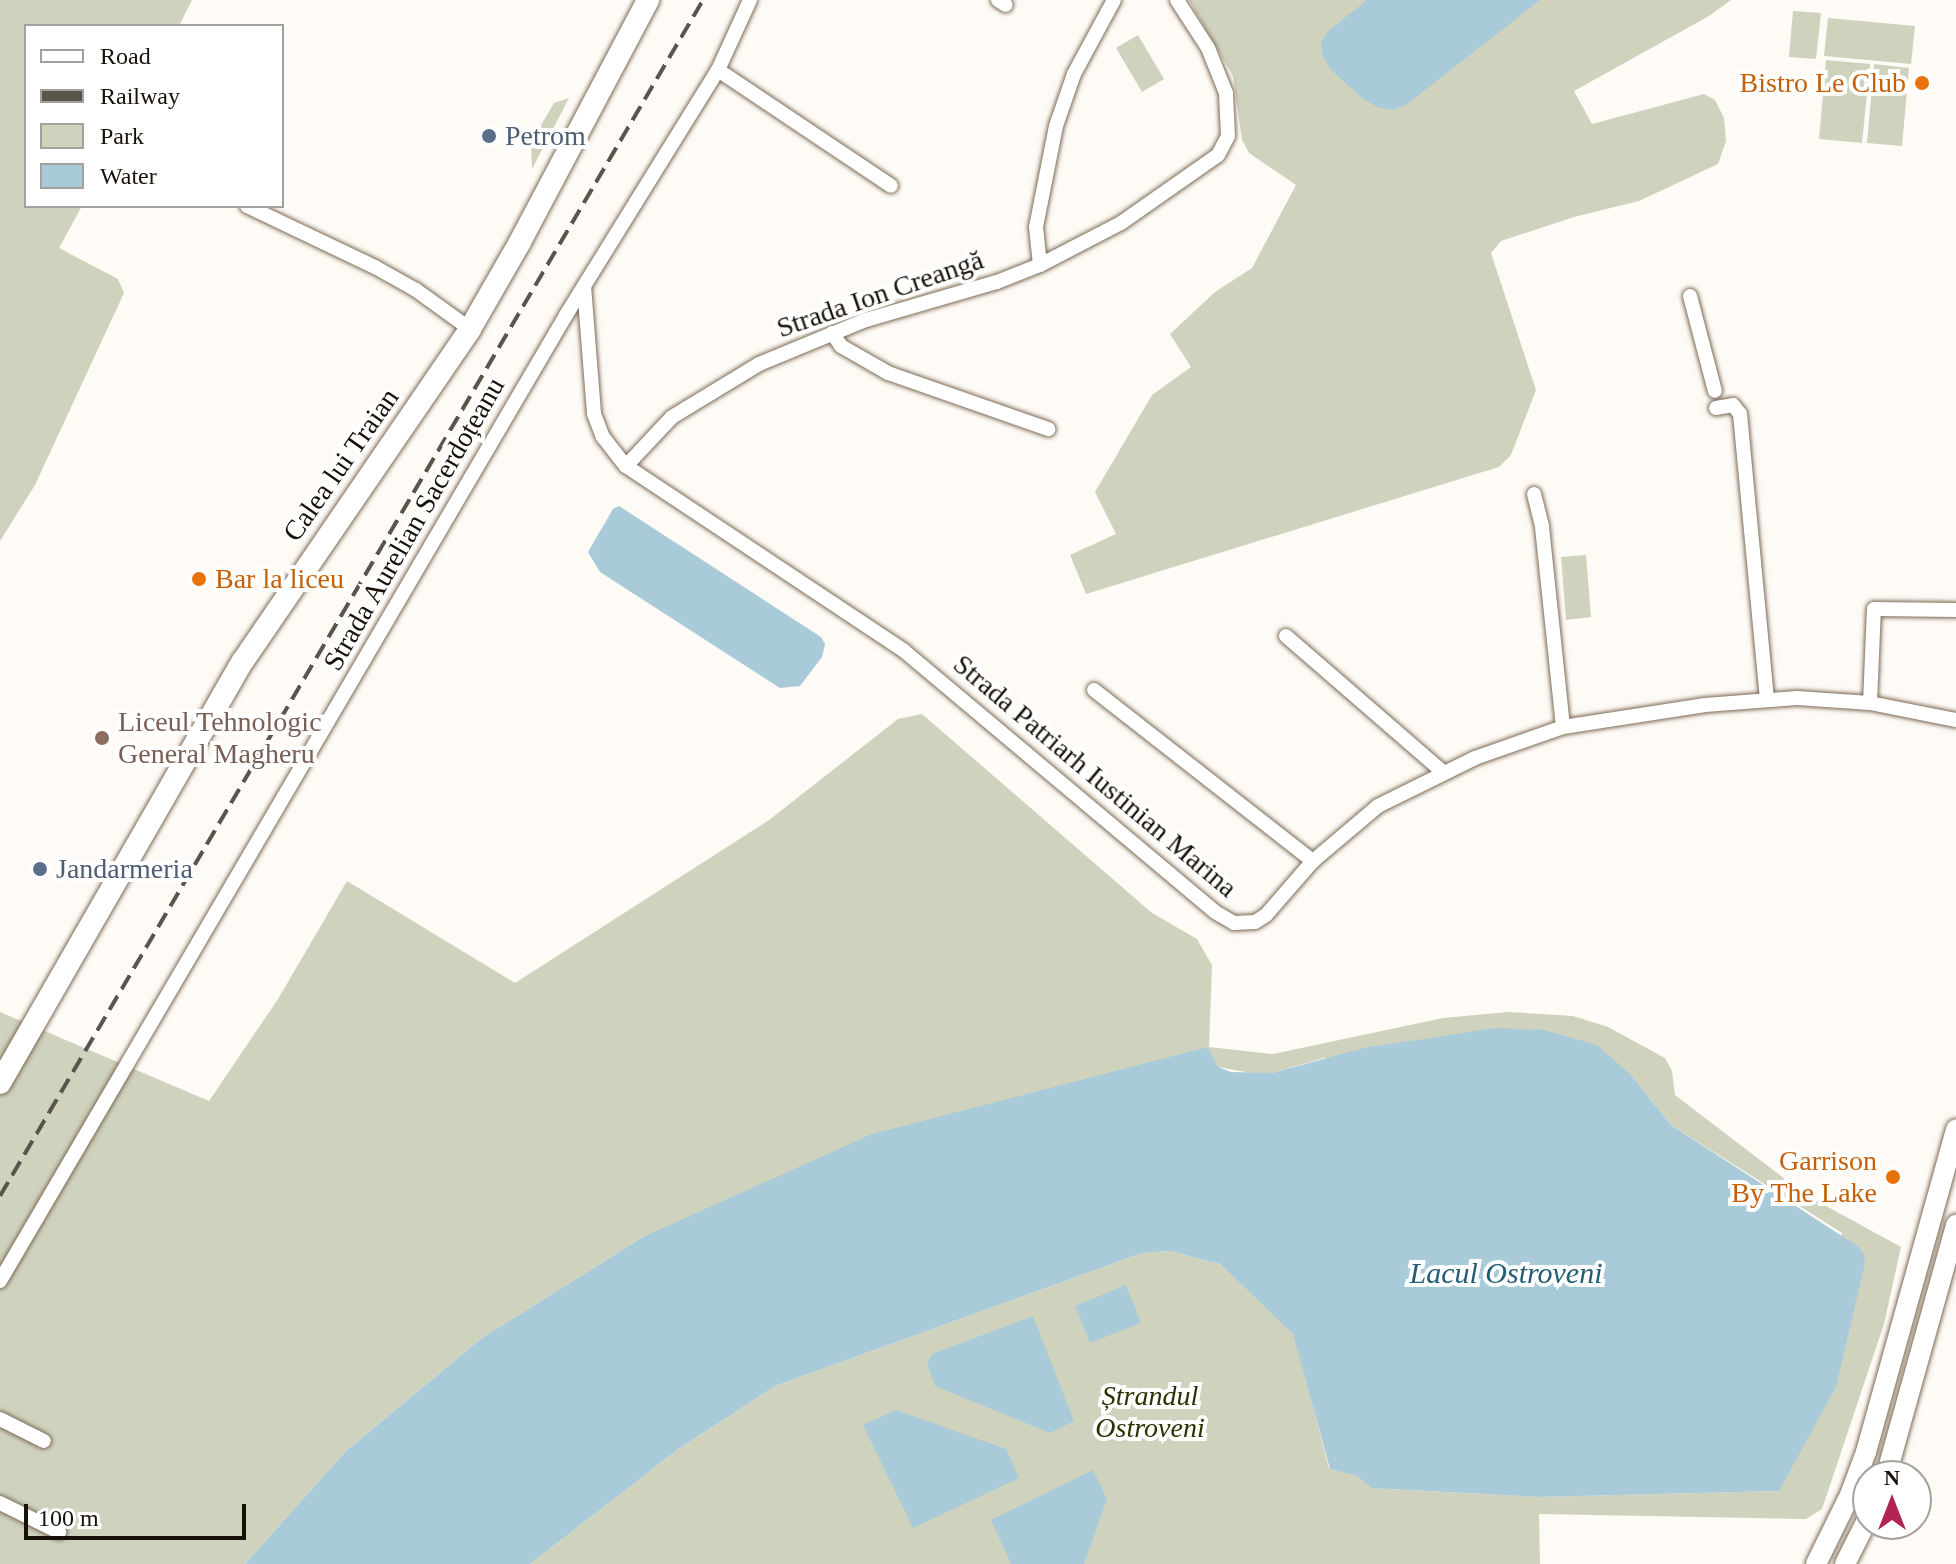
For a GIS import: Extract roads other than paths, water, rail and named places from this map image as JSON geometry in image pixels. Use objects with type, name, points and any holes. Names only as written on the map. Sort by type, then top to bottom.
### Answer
[{"type":"main road","name":"Calea lui Traian","points":[[0,1083],[243,661],[470,329],[520,242],[648,0]]},
{"type":"main road","points":[[1816,1564],[1850,1495],[1866,1452],[1956,1129]]},
{"type":"main road","points":[[1890,1460],[1956,1225]]},
{"type":"main road","points":[[1845,1564],[1857,1540]]},
{"type":"street","name":"Strada Aurelian Sacerdoțeanu","points":[[0,1281],[584,286],[718,70],[750,0]]},
{"type":"street","points":[[1040,265],[1036,227],[1056,126],[1074,74],[1114,0]]},
{"type":"street","name":"Strada Ion Creangă","points":[[626,466],[672,417],[730,379],[832,333],[997,282],[1040,265],[1121,223],[1225,146],[1229,127],[1226,93],[1208,48],[1177,0]]},
{"type":"street","points":[[718,70],[891,186]]},
{"type":"street","points":[[251,208],[330,243],[402,282],[470,329]]},
{"type":"street","name":"Strada Patriarh Iustinian Marina","points":[[584,286],[594,414],[603,437],[626,466],[903,650],[1225,919],[1245,924],[1266,915],[1313,861],[1378,806],[1443,772],[1563,727],[1617,717],[1767,699],[1870,703],[1956,720]]},
{"type":"street","points":[[1690,296],[1715,391]]},
{"type":"street","points":[[832,333],[841,346],[888,373],[1048,429]]},
{"type":"street","points":[[1716,408],[1733,405],[1740,414],[1767,699]]},
{"type":"street","points":[[1534,494],[1542,527],[1563,727]]},
{"type":"street","points":[[1870,703],[1874,609],[1956,610]]},
{"type":"street","points":[[1286,636],[1443,772]]},
{"type":"street","points":[[1094,690],[1313,861]]},
{"type":"street","points":[[0,1419],[44,1441]]},
{"type":"street","points":[[0,1503],[59,1532]]},
{"type":"water","points":[[1367,0],[1540,0],[1406,105],[1392,110],[1377,107],[1361,97],[1331,70],[1323,56],[1321,44],[1327,32]]},
{"type":"water","points":[[619,506],[821,637],[825,644],[822,657],[800,686],[780,688],[600,572],[588,552],[613,509]]},
{"type":"water","name":"Lacul Ostroveni","points":[[1496,1028],[1544,1030],[1597,1045],[1631,1075],[1671,1125],[1859,1247],[1865,1256],[1836,1387],[1779,1491],[1538,1497],[1371,1488],[1357,1476],[1330,1469],[1293,1334],[1220,1264],[1170,1251],[1142,1253],[775,1386],[677,1450],[530,1564],[245,1564],[345,1452],[482,1338],[643,1237],[872,1134],[1208,1047],[1218,1067],[1231,1072],[1272,1073],[1364,1048]]},
{"type":"water","points":[[1126,1285],[1141,1323],[1090,1343],[1075,1306]]},
{"type":"water","points":[[1033,1316],[1074,1421],[1050,1433],[935,1386],[927,1364],[932,1354]]},
{"type":"water","points":[[896,1410],[1006,1449],[1019,1478],[913,1528],[863,1425]]},
{"type":"water","points":[[1093,1470],[1107,1499],[1084,1564],[1011,1564],[991,1520]]},
{"type":"railway","points":[[0,1196],[703,0]]},
{"type":"place","name":"Bistro Le Club","points":[[1922,83]]},
{"type":"place","name":"Petrom","points":[[489,136]]},
{"type":"place","name":"Bar la liceu","points":[[199,579]]},
{"type":"place","name":"Liceul Tehnologic General Magheru","points":[[102,738]]},
{"type":"place","name":"Jandarmeria","points":[[40,869]]},
{"type":"place","name":"Garrison By The Lake","points":[[1893,1177]]},
{"type":"park label","name":"Ștrandul Ostroveni","points":[[1150,1412]]}]
